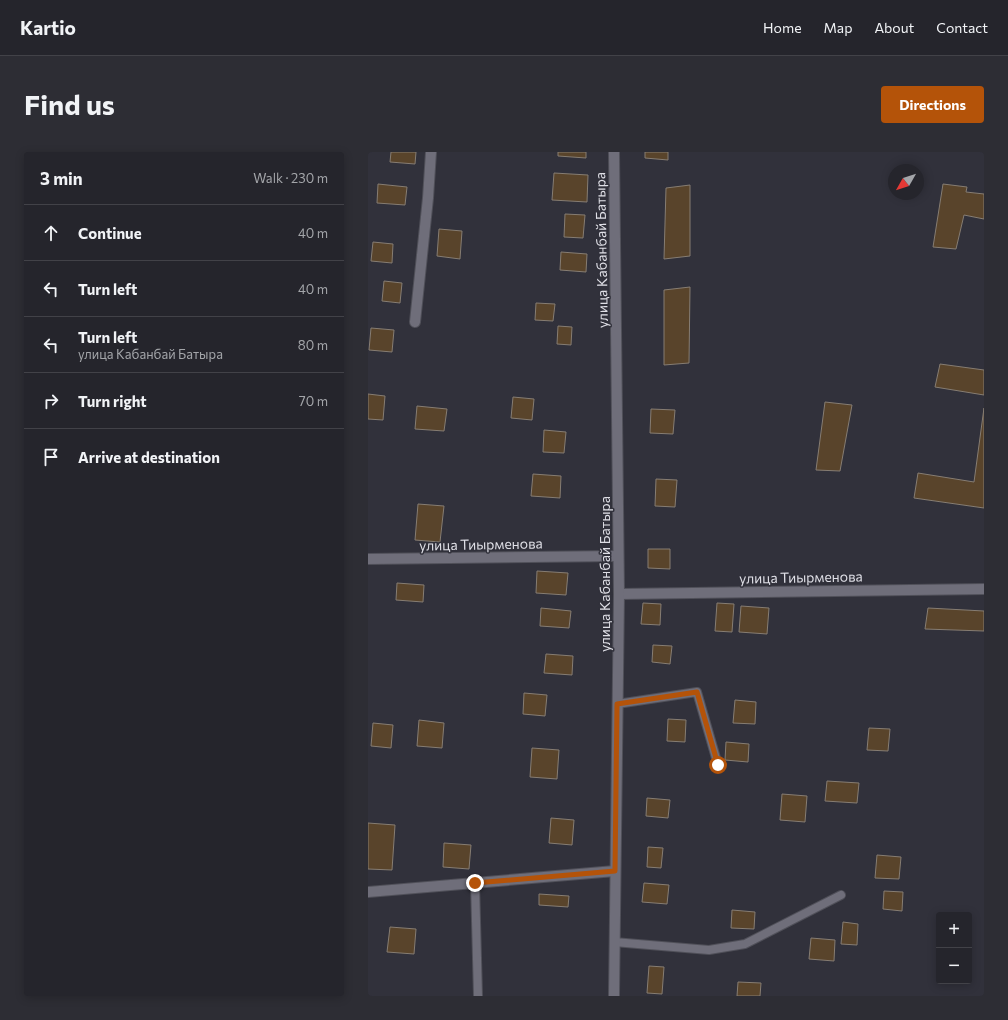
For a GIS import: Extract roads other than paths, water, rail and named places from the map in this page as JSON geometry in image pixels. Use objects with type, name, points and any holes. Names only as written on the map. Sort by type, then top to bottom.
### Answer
[{"type":"street","points":[[415,322],[428,198],[431,152]]},
{"type":"street","name":"улица Кабанбай Батыра","points":[[614,152],[619,594],[614,996]]},
{"type":"street","name":"улица Тиырменова","points":[[368,560],[618,556]]},
{"type":"street","name":"улица Тиырменова","points":[[619,594],[984,589]]},
{"type":"street","points":[[368,892],[615,871]]},
{"type":"lane","points":[[617,704],[697,692],[718,765]]},
{"type":"lane","points":[[475,883],[478,996]]},
{"type":"lane","points":[[614,942],[709,950],[745,944],[841,894]]}]
